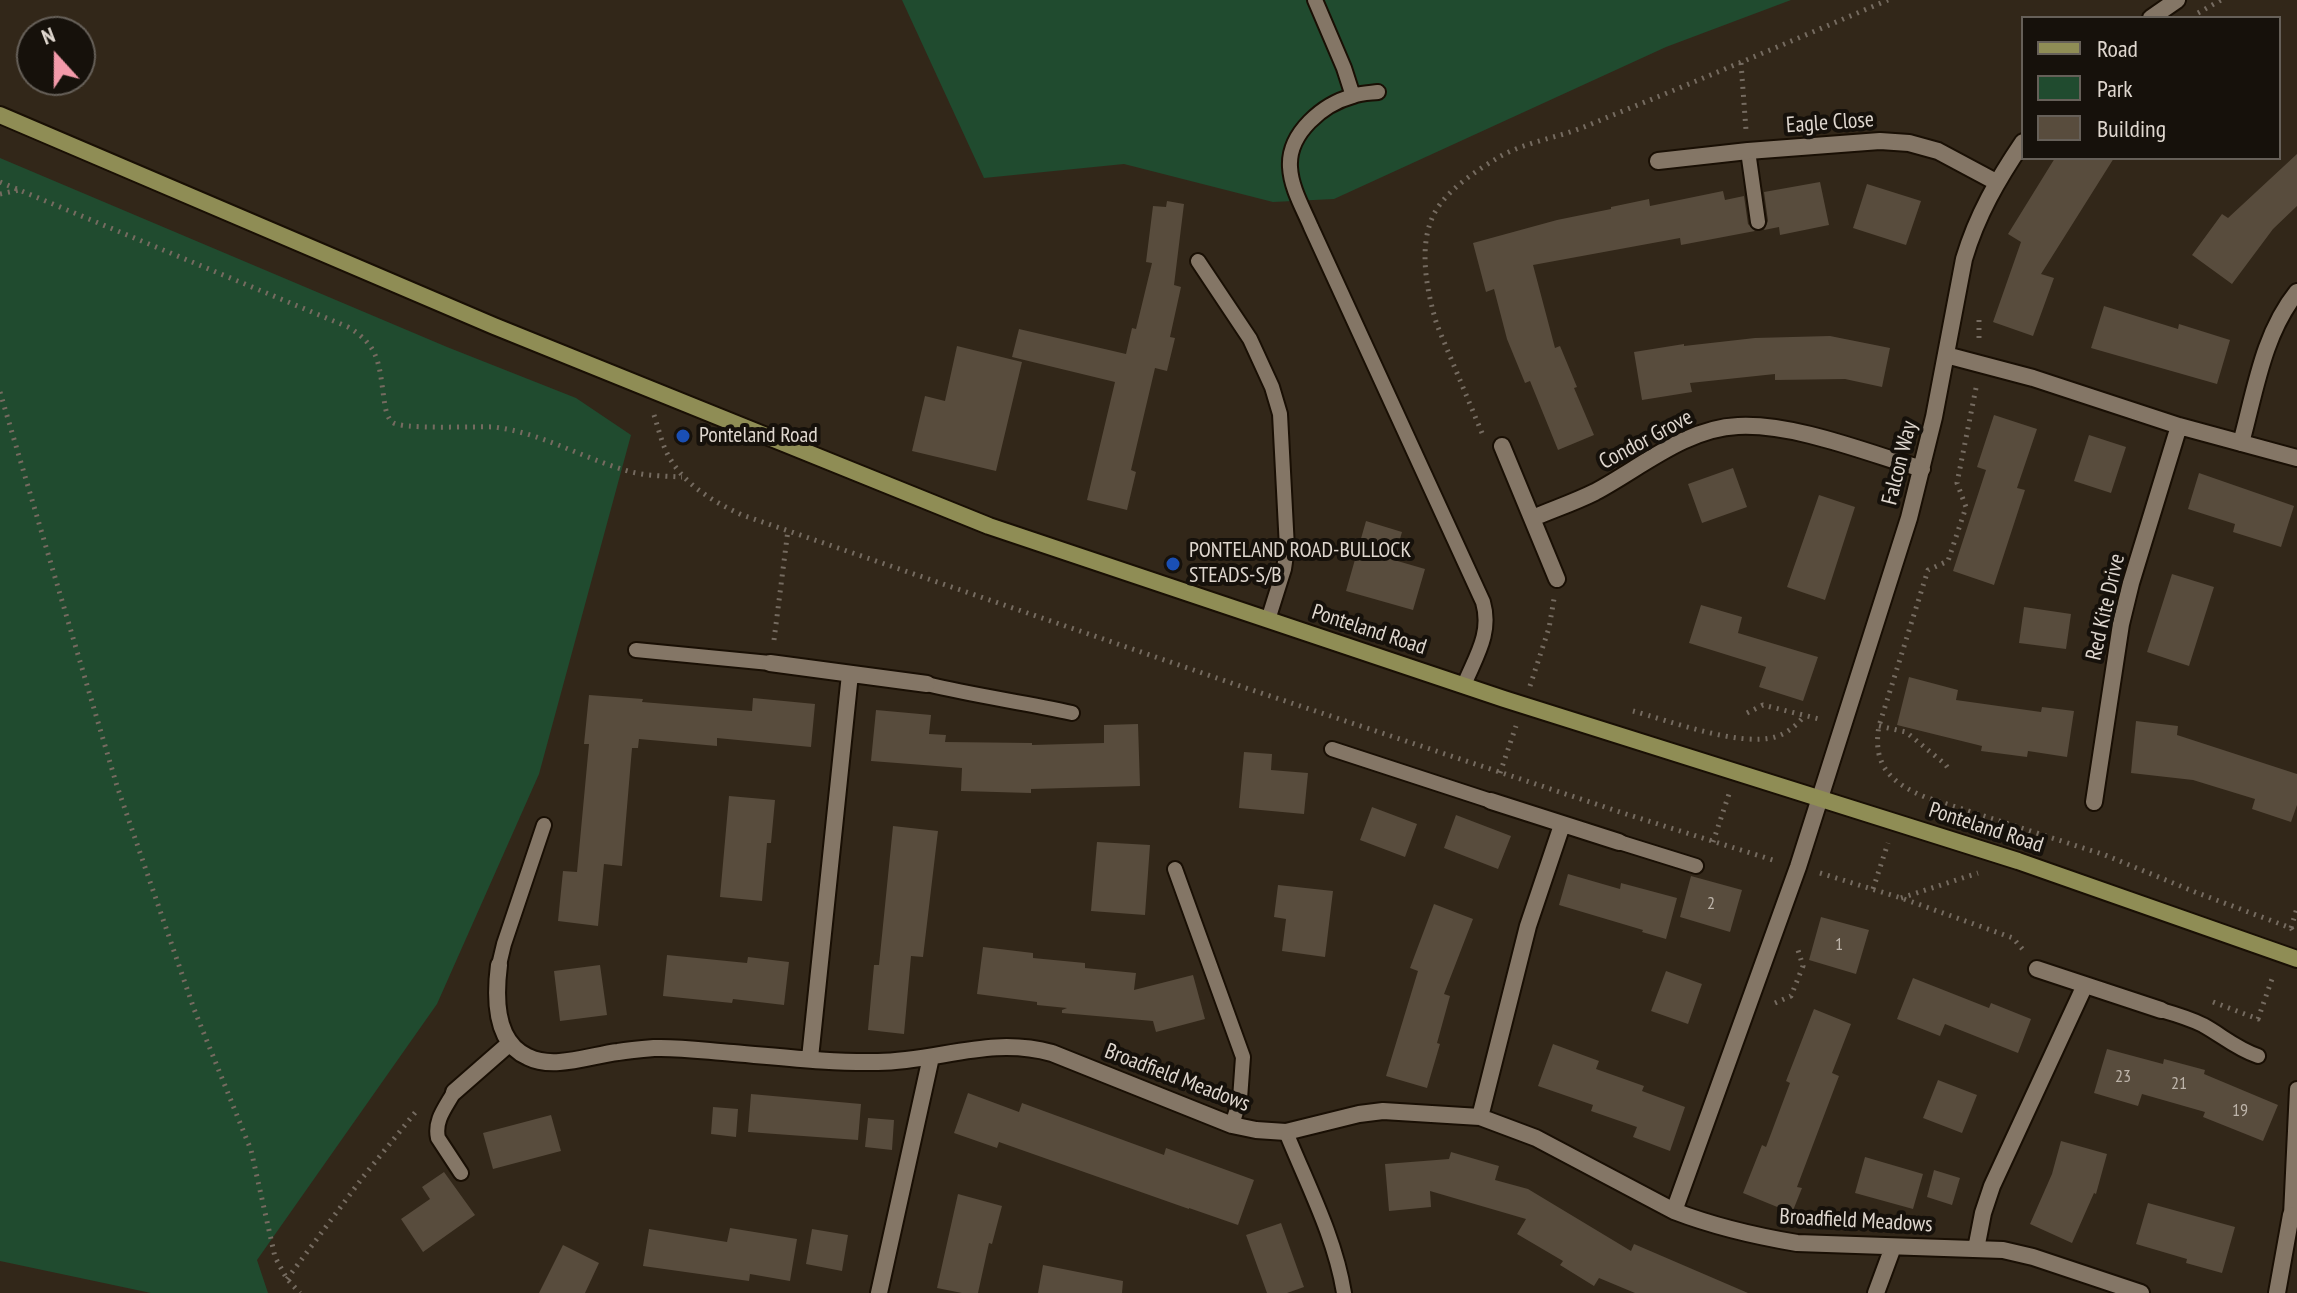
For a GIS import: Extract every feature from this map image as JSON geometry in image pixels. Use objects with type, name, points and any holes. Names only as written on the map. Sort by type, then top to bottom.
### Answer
[{"type":"main road","name":"Ponteland Road","points":[[0,115],[494,326],[989,526],[1513,702],[2018,861],[2289,957]]},
{"type":"street","points":[[2154,16],[2177,0]]},
{"type":"street","name":"Eagle Close","points":[[1658,161],[1858,141],[1909,143],[1938,151],[1996,182]]},
{"type":"street","name":"Falcon Way","points":[[1674,1211],[1798,867],[1909,518],[1971,234],[1996,182],[2021,145]]},
{"type":"street","points":[[2241,443],[2269,339],[2297,292]]},
{"type":"street","points":[[1946,355],[2033,378],[2179,426],[2297,458]]},
{"type":"street","name":"Condor Grove","points":[[1533,518],[1594,492],[1690,438],[1737,426],[1790,430],[1922,469]]},
{"type":"street","name":"Red Kite Drive","points":[[2094,802],[2121,624],[2179,426]]},
{"type":"street","points":[[1502,446],[1557,579]]},
{"type":"street","points":[[772,656],[850,674],[927,684]]},
{"type":"street","points":[[810,1058],[850,674]]},
{"type":"street","points":[[1491,801],[1619,842]]},
{"type":"street","points":[[1480,1117],[1528,926],[1562,825]]},
{"type":"street","points":[[454,1092],[510,1043],[498,1011],[499,965]]},
{"type":"street","points":[[2037,969],[2161,1010]]},
{"type":"street","points":[[1976,1249],[1992,1186],[2085,985]]},
{"type":"street","name":"Broadfield Meadows","points":[[510,1043],[527,1057],[552,1062],[619,1051],[677,1048],[876,1062],[931,1057],[982,1047],[1009,1045],[1033,1048],[1232,1125],[1286,1132],[1383,1111],[1480,1117],[1536,1138],[1674,1211],[1725,1227],[1797,1243],[2003,1250],[2141,1293]]},
{"type":"street","points":[[879,1293],[931,1057]]},
{"type":"street","points":[[2277,1293],[2291,1215]]},
{"type":"street","points":[[1876,1293],[1893,1247]]},
{"type":"lane","points":[[1315,0],[1353,96]]},
{"type":"lane","points":[[1378,92],[1353,96],[1317,114],[1294,144],[1290,164],[1292,182],[1483,602],[1487,616],[1486,630],[1464,685]]},
{"type":"lane","points":[[1748,151],[1758,222]]},
{"type":"lane","points":[[1198,261],[1261,358],[1280,414],[1287,548],[1284,569],[1268,620]]},
{"type":"lane","points":[[636,650],[772,656]]},
{"type":"lane","points":[[927,684],[973,696],[1030,703],[1072,713]]},
{"type":"lane","points":[[1332,749],[1491,801]]},
{"type":"lane","points":[[499,965],[544,825]]},
{"type":"lane","points":[[1619,842],[1696,866]]},
{"type":"lane","points":[[1175,869],[1243,1057],[1240,1099],[1232,1125]]},
{"type":"lane","points":[[2161,1010],[2205,1026],[2232,1045],[2258,1056]]},
{"type":"lane","points":[[2291,1215],[2297,1089]]},
{"type":"lane","points":[[454,1092],[440,1116],[436,1131],[461,1173]]},
{"type":"lane","points":[[1286,1132],[1331,1244],[1344,1293]]},
{"type":"path","points":[[1502,446],[1484,437],[1432,308],[1425,252],[1434,214],[1444,199],[1500,156],[1572,131],[1888,0]]},
{"type":"path","points":[[2193,16],[2221,0]]},
{"type":"path","points":[[1741,63],[1748,151]]},
{"type":"path","points":[[0,182],[348,327],[361,335],[377,356],[386,409],[395,424],[512,430],[632,473],[683,477]]},
{"type":"path","points":[[0,194],[19,190]]},
{"type":"path","points":[[1979,315],[1975,391],[1957,483],[1966,507],[1948,561],[1928,570],[1879,726],[1877,743],[1889,776],[1906,789],[1925,797],[2105,855],[2291,928],[2297,908]]},
{"type":"path","points":[[646,388],[664,448],[683,477],[704,495],[742,515],[1243,687],[1773,861]]},
{"type":"path","points":[[0,392],[117,786],[194,1009],[251,1150],[271,1243],[280,1268],[300,1293]]},
{"type":"path","points":[[772,656],[788,530]]},
{"type":"path","points":[[1531,685],[1549,628],[1557,579]]},
{"type":"path","points":[[1619,708],[1723,735],[1757,739],[1782,734],[1805,715],[1763,705],[1747,713]]},
{"type":"path","points":[[1879,726],[1906,732],[1950,771]]},
{"type":"path","points":[[1901,898],[2018,861]]},
{"type":"path","points":[[1822,874],[2013,938],[2037,969]]},
{"type":"path","points":[[2199,997],[2258,1019],[2289,957]]},
{"type":"path","points":[[287,1279],[411,1116],[429,1098],[440,1092],[454,1092]]},
{"type":"green space","points":[[902,0],[1791,0],[1666,47],[1334,199],[1273,202],[1124,164],[984,178]]},
{"type":"green space","points":[[0,158],[447,347],[576,398],[631,435],[539,774],[437,1004],[257,1260],[268,1293],[151,1293],[0,1261]]},
{"type":"building","points":[[2297,154],[2297,206],[2273,229],[2232,284],[2192,255],[2222,214],[2228,218]]},
{"type":"building","points":[[2054,160],[2113,160],[2041,274],[2054,278],[2033,336],[1993,322],[2021,242],[2008,234]]},
{"type":"building","points":[[1820,182],[1829,225],[1780,235],[1779,227],[1764,230],[1768,221],[1764,192]]},
{"type":"building","points":[[1867,184],[1921,201],[1906,245],[1853,228]]},
{"type":"building","points":[[1723,191],[1725,200],[1744,196],[1748,224],[1755,231],[1681,245],[1680,238],[1533,265],[1555,348],[1560,346],[1594,435],[1558,450],[1530,381],[1525,383],[1507,339],[1494,289],[1486,292],[1473,243],[1649,199],[1650,206]]},
{"type":"building","points":[[1167,201],[1184,204],[1174,285],[1181,287],[1170,337],[1175,338],[1167,371],[1155,368],[1131,470],[1136,472],[1127,510],[1087,500],[1115,382],[1012,357],[1019,329],[1126,354],[1132,328],[1136,329],[1152,263],[1146,262],[1153,206],[1166,207]]},
{"type":"building","points":[[2104,306],[2178,329],[2179,324],[2230,340],[2217,384],[2091,348]]},
{"type":"building","points":[[1830,336],[1890,348],[1882,387],[1845,379],[1775,380],[1775,374],[1690,383],[1692,392],[1642,400],[1634,352],[1755,338]]},
{"type":"building","points":[[957,346],[1022,362],[996,471],[912,451],[925,396],[945,401]]},
{"type":"building","points":[[1994,415],[2037,429],[2017,488],[2025,490],[1994,585],[1953,571],[1986,470],[1977,467]]},
{"type":"building","points":[[2089,435],[2126,447],[2111,493],[2074,481]]},
{"type":"building","points":[[1733,468],[1747,507],[1702,523],[1688,484]]},
{"type":"building","points":[[2199,473],[2294,506],[2281,547],[2233,532],[2235,524],[2188,509]]},
{"type":"building","points":[[1819,495],[1855,507],[1825,600],[1787,587]]},
{"type":"building","points":[[1366,521],[1402,532],[1394,560],[1425,569],[1413,610],[1346,591]]},
{"type":"building","points":[[2172,574],[2214,587],[2189,666],[2147,652]]},
{"type":"building","points":[[1701,605],[1742,617],[1738,633],[1818,657],[1803,701],[1759,687],[1766,667],[1689,643]]},
{"type":"building","points":[[2024,607],[2071,614],[2066,649],[2019,643]]},
{"type":"building","points":[[1909,677],[1958,690],[1956,700],[2041,712],[2042,707],[2074,711],[2067,757],[2028,751],[2027,757],[1981,751],[1982,746],[1897,725]]},
{"type":"building","points":[[589,695],[752,711],[753,698],[815,704],[811,747],[717,738],[717,746],[639,739],[638,748],[632,748],[622,866],[604,864],[598,926],[558,921],[563,871],[577,872],[589,744],[584,744]]},
{"type":"building","points":[[876,710],[931,715],[929,734],[946,735],[945,742],[1032,745],[1104,743],[1104,725],[1138,724],[1140,786],[1031,789],[1031,793],[961,791],[962,768],[871,761]]},
{"type":"building","points":[[2136,721],[2178,726],[2177,735],[2297,774],[2297,805],[2291,822],[2252,809],[2255,799],[2193,780],[2131,773]]},
{"type":"building","points":[[1244,752],[1272,754],[1271,770],[1308,773],[1304,814],[1239,808]]},
{"type":"building","points":[[729,796],[775,800],[771,843],[767,843],[762,901],[720,897]]},
{"type":"building","points":[[1372,807],[1417,824],[1405,857],[1360,840]]},
{"type":"building","points":[[1456,815],[1511,836],[1498,869],[1444,848]]},
{"type":"building","points":[[893,826],[938,831],[923,957],[911,956],[904,1034],[868,1030],[874,965],[879,965]]},
{"type":"building","points":[[1097,842],[1150,845],[1145,915],[1091,911]]},
{"type":"building","points":[[1568,874],[1620,889],[1621,883],[1677,898],[1666,939],[1559,905]]},
{"type":"building","points":[[1691,876],[1742,890],[1730,932],[1680,917]]},
{"type":"building","points":[[1278,885],[1333,891],[1325,957],[1282,951],[1286,919],[1274,917]]},
{"type":"building","points":[[1434,904],[1473,919],[1444,994],[1450,996],[1427,1088],[1386,1076],[1418,971],[1410,968]]},
{"type":"building","points":[[1821,917],[1869,930],[1856,974],[1809,960]]},
{"type":"building","points":[[983,947],[1033,953],[1033,958],[1085,963],[1085,968],[1136,973],[1134,990],[1193,975],[1205,1019],[1156,1032],[1153,1021],[1062,1013],[1067,1008],[977,994]]},
{"type":"building","points":[[667,955],[747,963],[748,957],[789,962],[784,1005],[663,996]]},
{"type":"building","points":[[600,965],[607,1015],[560,1021],[554,971]]},
{"type":"building","points":[[1666,971],[1702,984],[1688,1024],[1651,1011]]},
{"type":"building","points":[[1913,978],[1989,1008],[1991,1003],[2031,1019],[2018,1053],[1945,1024],[1940,1036],[1897,1019]]},
{"type":"building","points":[[1814,1009],[1851,1024],[1832,1073],[1839,1076],[1797,1187],[1802,1188],[1792,1213],[1743,1193],[1762,1145],[1766,1147],[1790,1083],[1786,1081]]},
{"type":"building","points":[[1553,1044],[1599,1061],[1596,1069],[1644,1086],[1642,1091],[1685,1107],[1670,1151],[1633,1137],[1637,1127],[1591,1111],[1593,1105],[1538,1086]]},
{"type":"building","points":[[2107,1049],[2163,1064],[2164,1059],[2205,1070],[2204,1074],[2278,1105],[2263,1141],[2203,1117],[2205,1112],[2142,1094],[2138,1106],[2094,1093]]},
{"type":"building","points":[[1938,1080],[1977,1095],[1962,1133],[1923,1118]]},
{"type":"building","points":[[968,1093],[1019,1112],[1022,1103],[1164,1155],[1166,1148],[1254,1180],[1238,1225],[999,1142],[997,1148],[954,1133]]},
{"type":"building","points":[[751,1094],[861,1104],[858,1140],[748,1132]]},
{"type":"building","points":[[713,1107],[738,1109],[736,1137],[711,1134]]},
{"type":"building","points":[[551,1115],[561,1151],[493,1169],[483,1133]]},
{"type":"building","points":[[868,1118],[894,1120],[892,1150],[865,1147]]},
{"type":"building","points":[[2061,1141],[2107,1154],[2096,1194],[2072,1243],[2030,1224],[2052,1174]]},
{"type":"building","points":[[1451,1152],[1499,1166],[1495,1180],[1528,1189],[1631,1251],[1634,1244],[1748,1293],[1635,1293],[1599,1278],[1594,1286],[1560,1265],[1563,1261],[1517,1234],[1526,1219],[1430,1191],[1431,1207],[1389,1211],[1385,1164],[1449,1159]]},
{"type":"building","points":[[1865,1157],[1923,1174],[1913,1209],[1855,1193]]},
{"type":"building","points":[[1934,1170],[1960,1178],[1952,1205],[1927,1197]]},
{"type":"building","points":[[444,1172],[475,1215],[423,1252],[401,1219],[430,1199],[422,1187]]},
{"type":"building","points":[[958,1194],[1002,1206],[992,1244],[989,1243],[978,1293],[937,1288]]},
{"type":"building","points":[[2148,1203],[2235,1227],[2222,1273],[2136,1244]]},
{"type":"building","points":[[1281,1223],[1304,1287],[1287,1293],[1267,1293],[1246,1235]]},
{"type":"building","points":[[730,1228],[797,1239],[790,1281],[750,1274],[749,1281],[643,1266],[649,1229],[727,1242]]},
{"type":"building","points":[[812,1229],[848,1235],[842,1271],[806,1264]]},
{"type":"building","points":[[563,1245],[599,1263],[585,1293],[539,1293]]},
{"type":"building","points":[[1043,1265],[1123,1281],[1122,1293],[1038,1293]]},
{"type":"place","name":"Ponteland Road","points":[[683,436]]},
{"type":"place","name":"PONTELAND ROAD-BULLOCK STEADS-S/B","points":[[1173,564]]}]
